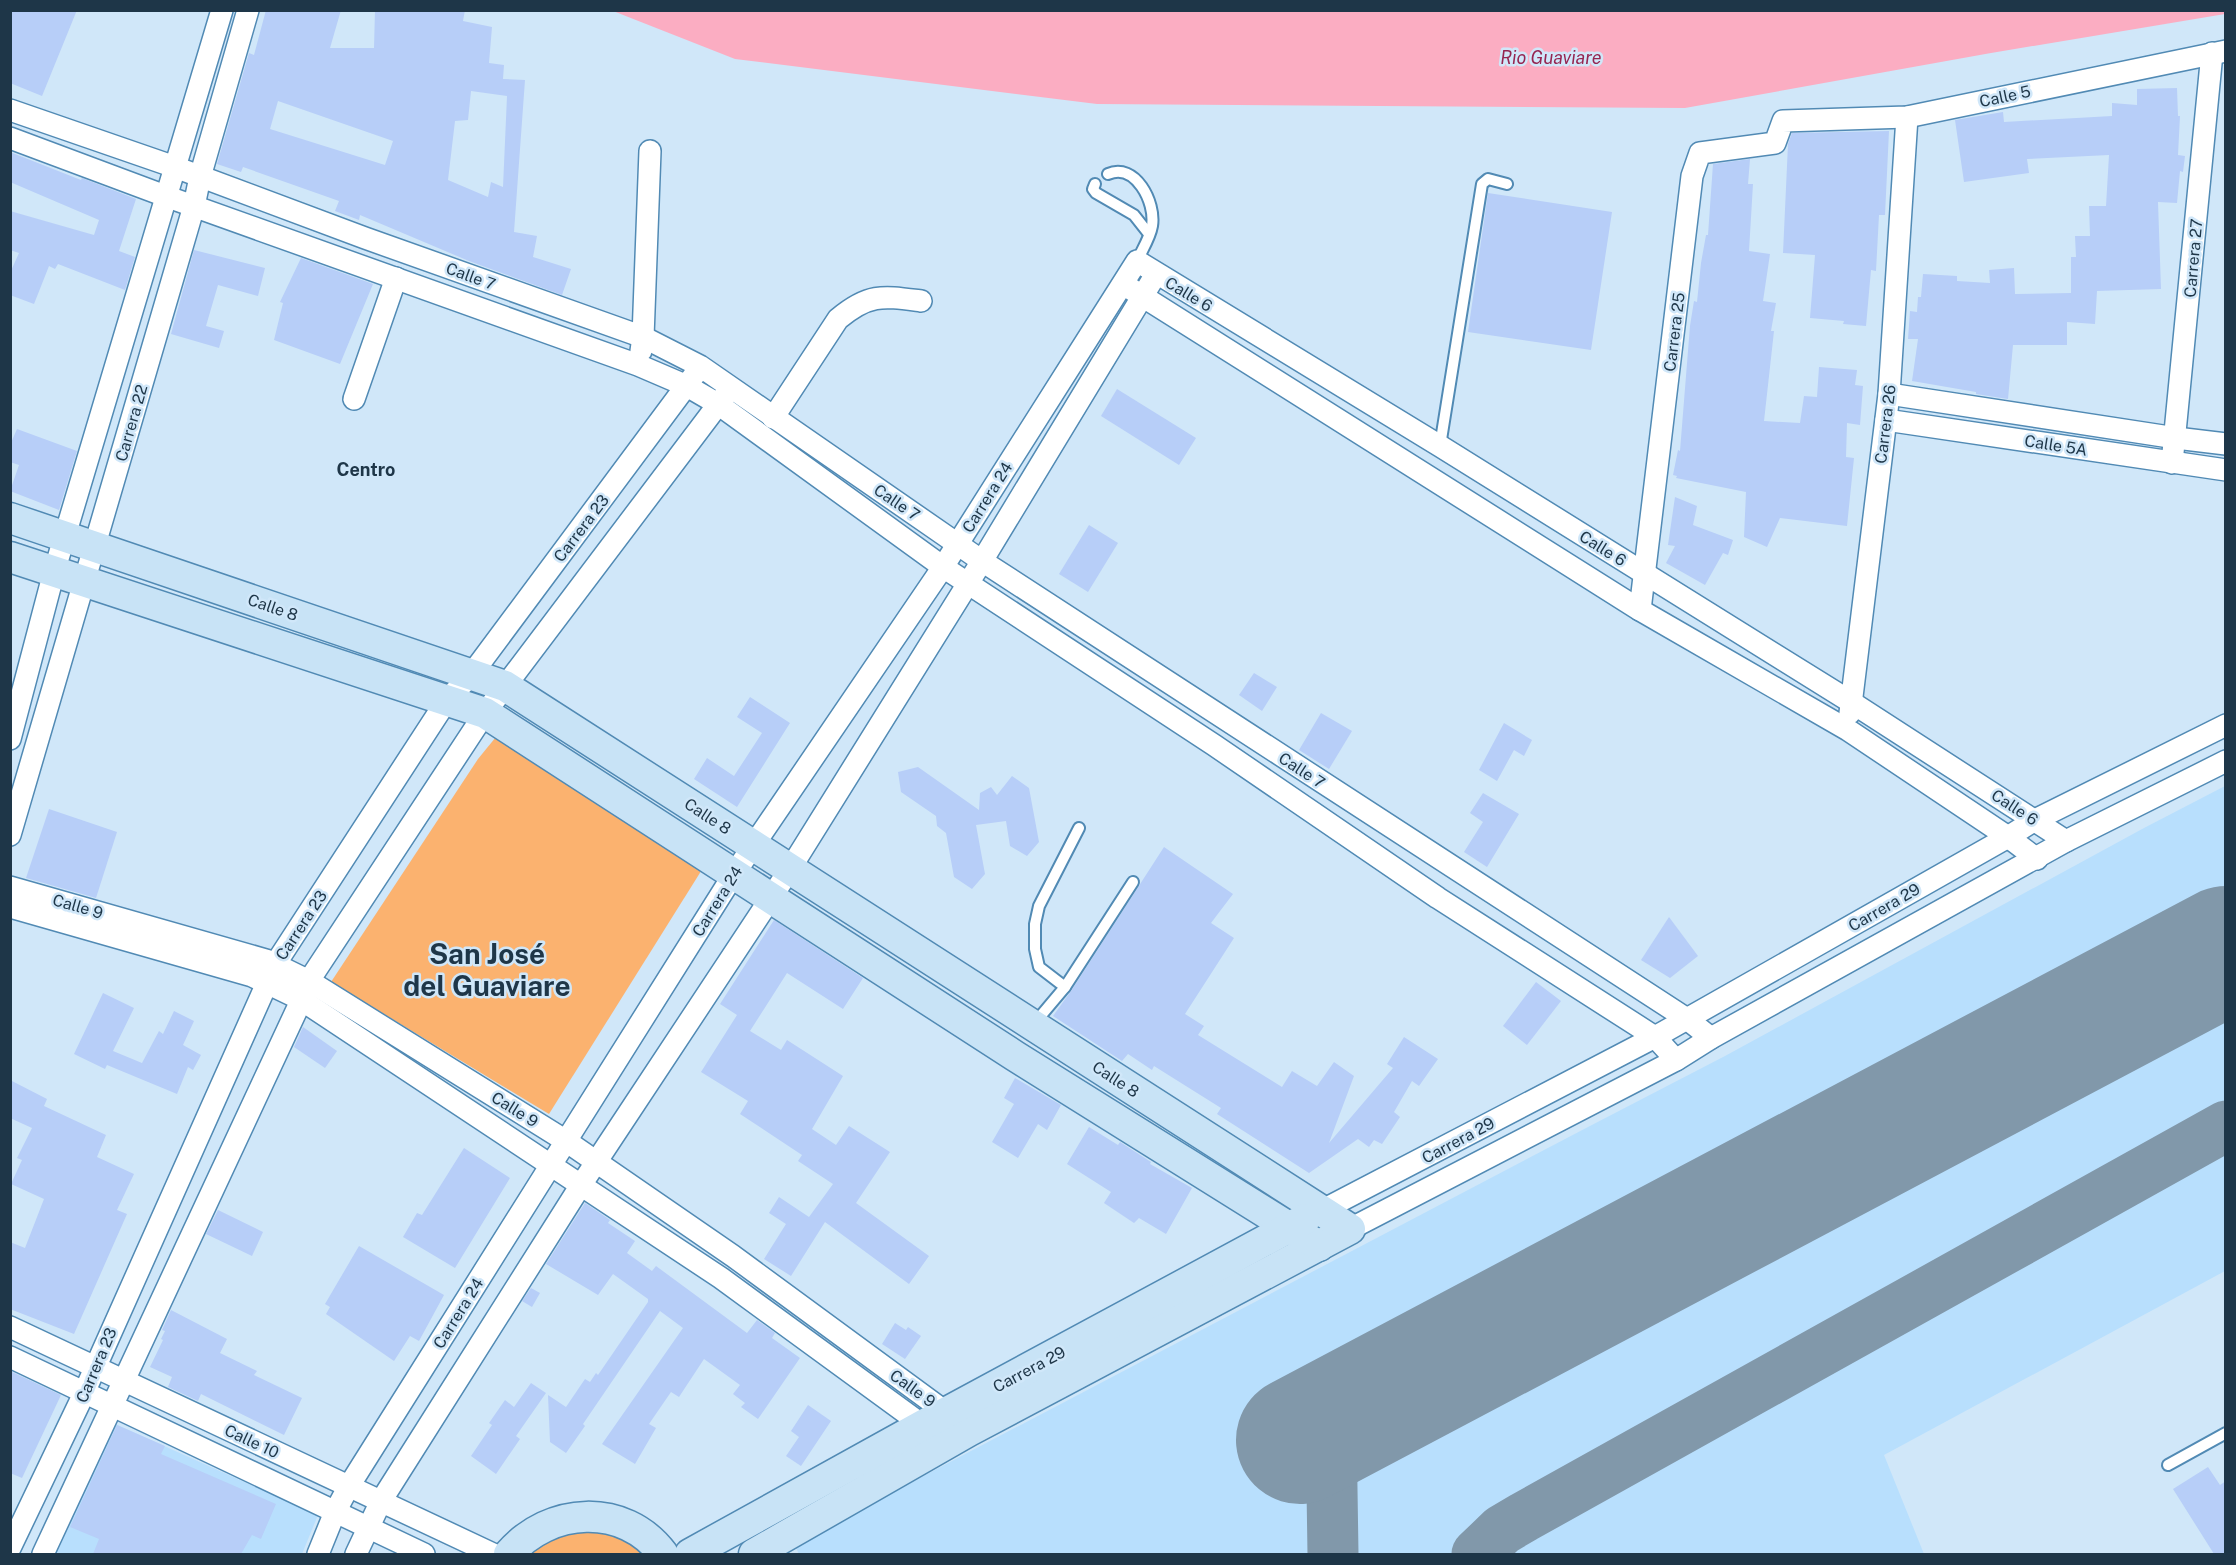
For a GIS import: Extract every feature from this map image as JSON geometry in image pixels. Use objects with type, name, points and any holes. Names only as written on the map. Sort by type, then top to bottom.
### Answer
[{"type":"main road","name":"Calle 8","points":[[10,518],[505,686],[1350,1230]]},
{"type":"main road","name":"Calle 8","points":[[10,557],[485,713],[1015,1056],[1319,1246]]},
{"type":"main road","name":"Carrera 29","points":[[754,1554],[947,1428],[1321,1211]]},
{"type":"main road","name":"Carrera 29","points":[[690,1554],[1350,1230]]},
{"type":"main road","points":[[509,1554],[533,1532],[550,1523],[589,1516],[608,1519],[627,1526],[644,1536],[663,1554]]},
{"type":"street","name":"Carrera 22","points":[[10,739],[54,572],[168,197],[222,10]]},
{"type":"street","name":"Carrera 22","points":[[10,835],[194,206],[200,177],[248,10]]},
{"type":"street","name":"Calle 5","points":[[1783,121],[1907,117],[2219,52]]},
{"type":"street","name":"Carrera 27","points":[[2172,463],[2219,52]]},
{"type":"street","name":"Calle 7","points":[[10,110],[175,167],[364,238],[643,338],[700,366],[982,561],[1687,1019],[1711,1038]]},
{"type":"street","name":"Carrera 26","points":[[1848,730],[1889,394],[1907,117]]},
{"type":"street","name":"Carrera 25","points":[[1640,610],[1692,176],[1700,153],[1774,143],[1783,121]]},
{"type":"street","name":"Calle 7","points":[[10,138],[638,365],[687,386],[718,404],[943,567],[1214,745],[1438,898],[1655,1037],[1676,1060]]},
{"type":"street","points":[[638,365],[643,338],[651,151]]},
{"type":"street","points":[[355,263],[364,238]]},
{"type":"street","name":"Calle 6","points":[[1137,261],[1440,446],[1851,702],[2066,841]]},
{"type":"street","name":"Carrera 24","points":[[318,1554],[335,1512],[349,1486],[734,874],[943,567],[1137,261]]},
{"type":"street","name":"Carrera 24","points":[[356,1554],[381,1501],[581,1185],[790,869],[982,561],[1156,274]]},
{"type":"street","points":[[354,399],[396,278]]},
{"type":"street","name":"Calle 6","points":[[1122,284],[1640,610],[1848,730],[2008,837],[2037,859]]},
{"type":"street","points":[[773,418],[838,319],[850,309],[860,302],[873,298],[888,297],[921,301]]},
{"type":"street","name":"Carrera 23","points":[[10,1548],[84,1392],[271,973],[447,700],[471,675],[700,366]]},
{"type":"street","name":"Carrera 23","points":[[43,1554],[305,990],[485,713],[732,388]]},
{"type":"street","name":"Calle 5A","points":[[1889,394],[2226,444]]},
{"type":"street","name":"Calle 5A","points":[[1886,420],[2226,470]]},
{"type":"street","points":[[1214,745],[1229,723]]},
{"type":"street","name":"Carrera 29","points":[[1321,1211],[1655,1037],[2035,820],[2226,725]]},
{"type":"street","name":"Carrera 29","points":[[1350,1230],[1676,1060],[1711,1038],[2066,841],[2226,761]]},
{"type":"street","points":[[1438,898],[1458,872]]},
{"type":"street","name":"Calle 9","points":[[10,887],[271,973],[305,990],[566,1141],[733,1256],[947,1428]]},
{"type":"street","name":"Calle 9","points":[[10,908],[252,976],[271,973]]},
{"type":"street","name":"Calle 9","points":[[305,990],[550,1166],[947,1428]]},
{"type":"street","points":[[1015,1056],[1033,1026]]},
{"type":"street","points":[[722,1278],[733,1256]]},
{"type":"street","name":"Calle 10","points":[[10,1327],[493,1554]]},
{"type":"street","name":"Calle 10","points":[[10,1357],[424,1554]]},
{"type":"lane","points":[[1108,174],[1118,171],[1127,173],[1143,189],[1152,213],[1149,234],[1137,261]]},
{"type":"lane","points":[[1440,446],[1482,184],[1488,179],[1507,184]]},
{"type":"lane","points":[[1095,184],[1093,189],[1096,193],[1134,215],[1149,234]]},
{"type":"lane","points":[[1065,987],[1039,966],[1035,949],[1035,924],[1039,906],[1079,828]]},
{"type":"lane","points":[[1033,1026],[1065,987],[1133,882]]},
{"type":"lane","points":[[2168,1465],[2226,1433]]},
{"type":"shaded area","points":[[500,732],[703,868],[549,1114],[331,982],[478,759]]},
{"type":"shaded area","points":[[2225,786],[2225,1271],[1884,1455],[1924,1554],[799,1554],[794,1544],[1725,1056]]},
{"type":"shaded area","points":[[113,1423],[318,1515],[302,1554],[51,1554]]},
{"type":"shaded area","points":[[598,1528],[632,1541],[645,1554],[523,1554],[562,1529]]},
{"type":"water","name":"Rio Guaviare","points":[[2225,10],[2225,14],[1685,108],[1097,104],[735,59],[613,11]]},
{"type":"building","points":[[10,10],[77,10],[42,96],[10,83]]},
{"type":"building","points":[[266,10],[341,10],[330,48],[374,48],[375,10],[465,10],[463,21],[492,27],[489,63],[504,65],[503,79],[525,80],[514,232],[537,236],[533,257],[571,269],[562,295],[469,261],[360,215],[359,220],[335,211],[339,201],[243,167],[241,172],[217,164],[249,53],[254,55]],"holes":[[[471,91],[507,96],[503,187],[491,182],[488,197],[448,180],[455,121],[468,120]],[[278,101],[393,141],[385,165],[270,129]]]},
{"type":"building","points":[[2177,88],[2178,116],[2180,116],[2178,155],[2185,156],[2183,172],[2180,171],[2177,203],[2158,202],[2161,289],[2097,291],[2095,324],[2067,322],[2067,345],[2013,345],[2008,399],[1912,381],[1918,339],[1908,339],[1910,311],[1917,312],[1923,274],[1957,276],[1957,281],[1990,283],[1989,270],[2014,268],[2015,294],[2071,293],[2071,257],[2076,257],[2075,236],[2090,236],[2089,206],[2106,206],[2109,155],[2027,159],[2029,173],[1964,182],[1955,120],[2003,112],[2004,122],[2112,116],[2112,103],[2137,105],[2137,89]]},
{"type":"building","points":[[1889,131],[1885,215],[1879,215],[1876,271],[1871,270],[1866,326],[1843,324],[1844,321],[1810,318],[1815,255],[1783,253],[1788,144],[1792,133]]},
{"type":"building","points":[[10,152],[136,199],[119,251],[135,257],[125,290],[58,264],[55,269],[49,266],[34,304],[10,295],[10,273],[19,253],[10,250],[10,211],[94,235],[99,220],[10,182]]},
{"type":"building","points":[[1750,159],[1748,184],[1753,184],[1749,251],[1770,254],[1763,301],[1776,303],[1771,331],[1774,331],[1764,421],[1800,423],[1804,396],[1817,397],[1819,367],[1857,370],[1855,385],[1863,386],[1860,425],[1847,423],[1846,457],[1854,458],[1847,526],[1780,518],[1767,547],[1744,537],[1746,492],[1676,478],[1677,476],[1673,475],[1678,450],[1680,451],[1690,326],[1694,301],[1697,302],[1701,263],[1706,235],[1708,235],[1713,164]]},
{"type":"building","points":[[1488,193],[1612,212],[1591,350],[1468,332]]},
{"type":"building","points":[[194,250],[265,268],[258,296],[218,285],[206,326],[224,331],[219,348],[171,334]]},
{"type":"building","points":[[301,258],[373,284],[340,364],[274,340],[283,303],[280,302]]},
{"type":"building","points":[[1117,389],[1196,438],[1179,465],[1101,416]]},
{"type":"building","points":[[17,429],[77,451],[59,510],[10,491],[19,465],[10,462],[10,445]]},
{"type":"building","points":[[1675,497],[1697,506],[1693,525],[1733,540],[1728,555],[1723,553],[1705,585],[1666,563],[1675,546],[1668,545]]},
{"type":"building","points":[[1089,525],[1118,543],[1088,592],[1059,574]]},
{"type":"building","points":[[1254,673],[1277,687],[1262,711],[1239,695]]},
{"type":"building","points":[[750,697],[790,723],[737,807],[694,779],[707,758],[734,776],[762,733],[737,717]]},
{"type":"building","points":[[1321,713],[1352,731],[1329,769],[1299,750]]},
{"type":"building","points":[[1504,723],[1532,740],[1524,756],[1514,750],[1497,781],[1479,770]]},
{"type":"building","points":[[918,767],[979,810],[980,793],[991,787],[997,795],[1012,776],[1029,788],[1039,842],[1027,856],[1010,846],[1006,821],[976,825],[985,874],[972,889],[954,877],[946,833],[937,826],[936,816],[901,792],[898,772]]},
{"type":"building","points":[[1483,793],[1519,814],[1487,867],[1464,852],[1483,822],[1470,813]]},
{"type":"building","points":[[49,809],[117,832],[96,898],[26,878]]},
{"type":"building","points":[[1164,847],[1233,894],[1211,923],[1234,938],[1185,1014],[1204,1026],[1198,1035],[1282,1087],[1292,1071],[1317,1086],[1334,1062],[1354,1076],[1329,1143],[1393,1068],[1387,1064],[1404,1037],[1438,1059],[1419,1086],[1412,1081],[1394,1112],[1400,1117],[1382,1144],[1374,1140],[1369,1147],[1358,1139],[1309,1173],[1217,1114],[1221,1108],[1154,1066],[1152,1070],[1128,1054],[1122,1061],[1053,1016]]},
{"type":"building","points":[[1669,917],[1698,956],[1670,978],[1641,960]]},
{"type":"building","points":[[774,920],[863,978],[843,1009],[787,973],[750,1031],[781,1050],[787,1040],[843,1076],[812,1129],[836,1145],[849,1126],[890,1152],[856,1203],[929,1256],[909,1284],[825,1222],[791,1276],[764,1259],[786,1224],[769,1213],[779,1197],[809,1217],[833,1184],[798,1161],[802,1155],[740,1114],[748,1101],[701,1072],[737,1015],[720,1004]]},
{"type":"building","points":[[1536,982],[1561,1001],[1527,1045],[1503,1026]]},
{"type":"building","points":[[103,993],[134,1008],[113,1051],[142,1063],[159,1031],[163,1034],[174,1011],[194,1021],[183,1045],[201,1055],[193,1070],[188,1067],[177,1094],[107,1065],[105,1069],[74,1054]]},
{"type":"building","points":[[303,1027],[337,1051],[325,1068],[294,1047]]},
{"type":"building","points":[[1015,1078],[1061,1105],[1047,1130],[1038,1124],[1018,1158],[992,1142],[1014,1104],[1004,1098]]},
{"type":"building","points":[[10,1080],[47,1099],[44,1106],[106,1135],[97,1157],[134,1174],[117,1210],[127,1214],[74,1334],[10,1309],[10,1242],[25,1248],[44,1199],[11,1184],[22,1160],[17,1158],[32,1128],[10,1118]]},
{"type":"building","points":[[1089,1127],[1118,1145],[1120,1142],[1151,1162],[1150,1164],[1192,1188],[1166,1234],[1139,1218],[1134,1223],[1104,1203],[1111,1192],[1067,1164]]},
{"type":"building","points":[[464,1148],[510,1178],[455,1268],[403,1237],[417,1213],[422,1215]]},
{"type":"building","points":[[585,1203],[610,1220],[608,1223],[635,1241],[627,1253],[652,1271],[656,1266],[747,1333],[757,1320],[775,1333],[772,1338],[800,1358],[758,1419],[741,1407],[745,1403],[733,1394],[740,1385],[704,1359],[679,1397],[671,1392],[649,1424],[656,1428],[635,1464],[602,1444],[683,1328],[660,1311],[583,1424],[585,1426],[566,1453],[550,1442],[548,1395],[566,1407],[585,1379],[590,1382],[596,1373],[598,1375],[648,1302],[648,1299],[613,1274],[598,1295],[546,1264]]},
{"type":"building","points":[[218,1210],[263,1232],[252,1256],[206,1234]]},
{"type":"building","points":[[359,1246],[444,1295],[419,1341],[410,1336],[394,1361],[326,1314],[330,1307],[325,1304]]},
{"type":"building","points":[[531,1288],[540,1293],[532,1307],[522,1301]]},
{"type":"building","points":[[171,1310],[227,1339],[220,1353],[257,1371],[254,1375],[302,1398],[284,1435],[201,1394],[198,1401],[168,1387],[172,1377],[150,1367],[163,1340],[161,1339],[165,1331],[162,1330]]},
{"type":"building","points":[[895,1323],[906,1330],[908,1327],[921,1336],[905,1359],[882,1344]]},
{"type":"building","points":[[10,1371],[61,1395],[22,1478],[10,1473]]},
{"type":"building","points":[[531,1383],[546,1393],[516,1436],[520,1439],[496,1474],[471,1456],[492,1425],[489,1423],[505,1400],[514,1407]]},
{"type":"building","points":[[808,1405],[831,1421],[801,1466],[786,1456],[799,1437],[791,1431]]},
{"type":"building","points":[[117,1425],[165,1446],[161,1454],[276,1504],[261,1539],[252,1535],[241,1554],[93,1554],[99,1539],[70,1527]]},
{"type":"building","points":[[2208,1467],[2220,1485],[2226,1481],[2226,1554],[2214,1554],[2173,1489]]},
{"type":"taxiway","points":[[1477,1554],[1502,1530],[1524,1517],[2226,1126]]},
{"type":"taxiway","points":[[1331,1424],[1333,1554]]},
{"type":"runway","points":[[1300,1440],[2226,950]]},
{"type":"district","name":"Centro","points":[[366,470]]},
{"type":"district","name":"San José del Guaviare","points":[[487,970]]}]
